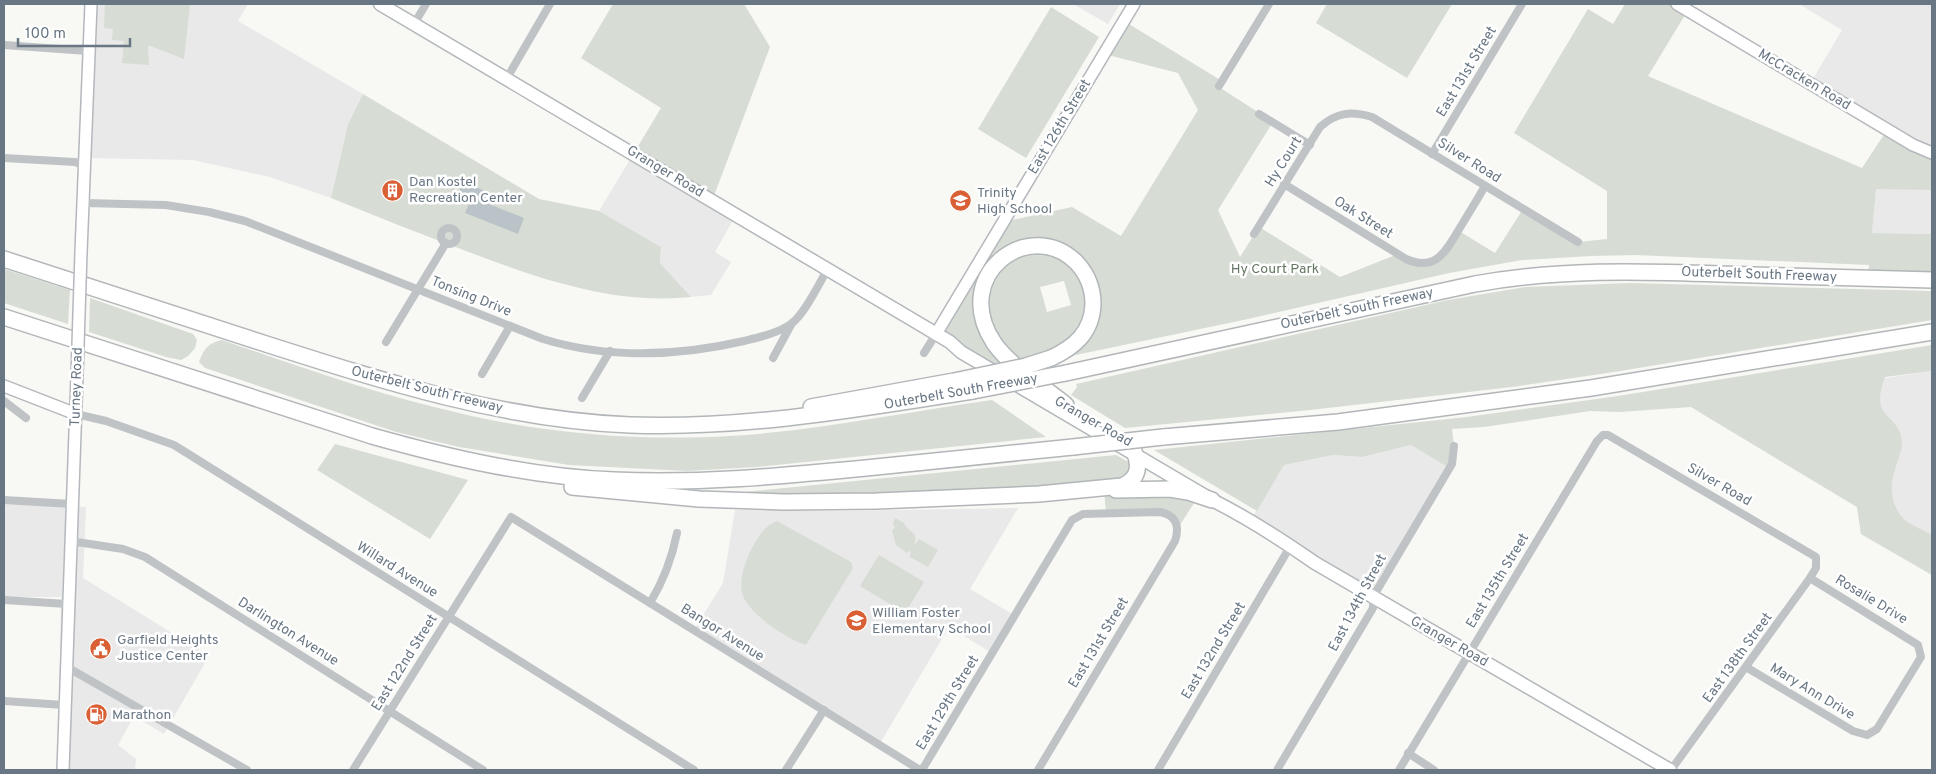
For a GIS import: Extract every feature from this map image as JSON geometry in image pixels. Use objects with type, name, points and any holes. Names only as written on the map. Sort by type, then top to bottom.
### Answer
[{"type":"highway","points":[[737,424],[826,404],[954,381],[1026,366],[1052,358],[1073,346],[1086,331],[1092,313],[1090,283],[1080,267],[1066,254],[1045,248],[1026,247],[1007,255],[991,269],[982,287],[980,306],[982,316],[991,338],[1001,352],[1066,405]]},
{"type":"highway","name":"Outerbelt South Freeway","points":[[4,259],[351,372],[457,401],[530,415],[585,422],[673,426],[737,424],[840,412],[973,391],[1066,373],[1475,284],[1537,274],[1653,272],[1932,280]]},
{"type":"highway","points":[[4,317],[417,449],[516,469],[576,478],[689,482],[771,478],[1164,437],[1338,422],[1581,389],[1932,332]]},
{"type":"highway","points":[[516,469],[557,486],[708,500],[827,502],[1030,495],[1127,484],[1137,471],[1138,461],[1134,450]]},
{"type":"highway","points":[[1075,491],[1159,488],[1179,490],[1212,500]]},
{"type":"main road","name":"Turney Road","points":[[62,770],[91,4]]},
{"type":"main road","name":"Granger Road","points":[[380,4],[936,334],[964,347],[1066,405],[1212,500],[1231,509],[1291,545],[1316,563],[1671,770]]},
{"type":"main road","name":"East 126th Street","points":[[936,334],[1134,4]]},
{"type":"main road","name":"McCracken Road","points":[[1677,4],[1914,146],[1932,152]]},
{"type":"main road","name":"Granger Road","points":[[950,342],[961,352],[1218,496],[1231,509]]},
{"type":"main road","points":[[4,386],[76,414]]},
{"type":"street","points":[[414,24],[426,4]]},
{"type":"street","points":[[507,78],[550,4]]},
{"type":"street","points":[[1219,86],[1269,4]]},
{"type":"street","name":"East 131st Street","points":[[1432,154],[1522,4]]},
{"type":"street","points":[[4,45],[88,51]]},
{"type":"street","name":"Silver Road","points":[[1343,114],[1358,113],[1372,117],[1578,242]]},
{"type":"street","points":[[1259,114],[1310,144]]},
{"type":"street","name":"Hy Court","points":[[1254,234],[1320,127],[1331,117],[1343,114]]},
{"type":"street","points":[[4,158],[75,162],[86,166]]},
{"type":"street","name":"Oak Street","points":[[1284,184],[1418,265],[1431,262],[1445,254],[1485,186]]},
{"type":"street","name":"Tonsing Drive","points":[[84,203],[166,205],[209,212],[245,221],[552,342],[578,348],[610,351],[650,354],[691,351],[763,337],[792,324],[807,304],[827,270]]},
{"type":"street","points":[[386,342],[446,243]]},
{"type":"street","points":[[773,358],[792,324]]},
{"type":"street","points":[[482,374],[510,326]]},
{"type":"street","name":"East 126th Street","points":[[924,353],[936,334]]},
{"type":"street","points":[[582,398],[610,351]]},
{"type":"street","points":[[4,401],[26,418]]},
{"type":"street","name":"Willard Avenue","points":[[76,414],[106,421],[174,445],[694,770]]},
{"type":"street","name":"East 135th Street","points":[[1399,770],[1597,441],[1604,435],[1608,435]]},
{"type":"street","name":"Silver Road","points":[[1608,435],[1816,557]]},
{"type":"street","name":"East 134th Street","points":[[1277,770],[1373,608],[1373,597],[1452,464],[1454,446]]},
{"type":"street","points":[[4,500],[72,504]]},
{"type":"street","name":"East 129th Street","points":[[921,770],[1072,520],[1083,514],[1160,512],[1167,513],[1173,518],[1178,528]]},
{"type":"street","name":"East 122nd Street","points":[[353,770],[511,518]]},
{"type":"street","name":"Bangor Avenue","points":[[511,518],[921,770]]},
{"type":"street","name":"East 131st Street","points":[[1038,770],[1174,541],[1178,528]]},
{"type":"street","points":[[650,603],[661,585],[668,567],[677,533]]},
{"type":"street","name":"Darlington Avenue","points":[[70,541],[123,549],[145,558],[483,770]]},
{"type":"street","name":"East 132nd Street","points":[[1158,770],[1291,545]]},
{"type":"street","name":"East 138th Street","points":[[1671,770],[1810,578],[1816,568],[1816,557]]},
{"type":"street","name":"Rosalie Drive","points":[[1810,578],[1918,645],[1921,656],[1878,729],[1867,735]]},
{"type":"street","points":[[4,600],[68,604]]},
{"type":"street","points":[[65,666],[247,770]]},
{"type":"street","name":"Mary Ann Drive","points":[[1746,667],[1853,731],[1867,735]]},
{"type":"street","points":[[4,701],[64,704]]},
{"type":"street","points":[[786,770],[824,710]]},
{"type":"street","points":[[1408,754],[1434,770]]},
{"type":"shaded area","points":[[91,4],[248,4],[238,21],[363,94],[348,124],[331,198],[270,177],[193,160],[86,158]]},
{"type":"shaded area","points":[[1073,4],[1120,4],[1108,24]]},
{"type":"shaded area","points":[[1799,4],[1932,4],[1932,153],[1810,84],[1842,30]]},
{"type":"shaded area","points":[[634,153],[736,215],[715,252],[731,262],[711,295],[691,297],[660,263],[661,247],[599,211]]},
{"type":"shaded area","points":[[463,182],[493,194],[489,204],[524,218],[518,234],[465,213],[473,194],[471,193],[468,201],[457,197]]},
{"type":"shaded area","points":[[1876,188],[1932,190],[1932,234],[1872,233]]},
{"type":"shaded area","points":[[1932,371],[1932,575],[1861,534],[1857,507],[1699,412],[1701,406]]},
{"type":"shaded area","points":[[1411,445],[1449,468],[1373,597],[1250,521],[1284,465],[1333,455],[1362,457]]},
{"type":"shaded area","points":[[4,503],[86,507],[83,578],[209,656],[164,734],[134,716],[118,745],[136,759],[135,770],[58,770],[61,597],[4,597]]},
{"type":"shaded area","name":"William Foster Elementary School","points":[[1018,508],[970,589],[1014,615],[992,653],[949,627],[879,745],[694,630],[723,583],[735,510],[839,511]]},
{"type":"green space","points":[[105,4],[190,4],[184,59],[148,45],[149,65],[122,63],[124,41],[112,40],[113,29],[104,28]]},
{"type":"green space","points":[[613,4],[744,4],[770,47],[712,201],[634,153],[661,108],[581,58]]},
{"type":"green space","points":[[1327,4],[1452,4],[1407,78],[1316,23]]},
{"type":"green space","name":"Hy Court Park","points":[[1625,4],[1677,4],[1688,10],[1648,76],[1862,168],[1887,130],[1932,153],[1932,190],[1876,189],[1872,233],[1932,234],[1932,280],[1868,278],[1869,265],[1636,255],[1591,256],[1522,260],[1449,273],[1248,319],[994,372],[936,334],[1003,222],[1072,207],[1121,236],[1198,110],[1178,73],[1104,54],[1124,21],[1222,81],[1219,87],[1273,122],[1218,210],[1240,257],[1259,227],[1340,277],[1398,254],[1431,262],[1459,231],[1495,253],[1523,209],[1578,242],[1607,239],[1607,191],[1514,133],[1588,9],[1613,24]],"holes":[[[1064,281],[1071,305],[1047,312],[1040,287]]]},
{"type":"green space","points":[[1051,7],[1099,37],[1026,158],[978,129]]},
{"type":"green space","points":[[363,94],[539,199],[599,211],[661,247],[660,263],[691,297],[633,297],[604,293],[548,280],[449,245],[331,198],[348,124]]},
{"type":"green space","points":[[4,269],[70,290],[68,324],[4,303]]},
{"type":"green space","points":[[1630,283],[1932,291],[1932,320],[1512,387],[1310,410],[1125,428],[1071,395],[1077,387],[1076,384],[1448,300],[1525,287]]},
{"type":"green space","points":[[90,298],[193,334],[197,340],[195,348],[188,356],[181,360],[89,332]]},
{"type":"green space","points":[[222,340],[399,398],[492,420],[560,431],[662,437],[763,434],[828,426],[992,400],[1046,437],[757,467],[687,471],[569,465],[459,447],[396,432],[205,368],[199,362],[205,350],[213,343]]},
{"type":"green space","points":[[1932,345],[1932,371],[1885,377],[1880,402],[1882,409],[1900,433],[1902,443],[1892,485],[1894,504],[1905,520],[1932,535],[1932,575],[1861,534],[1857,507],[1691,407],[1619,412],[1590,411],[1484,427],[1452,429],[1454,446],[1449,468],[1411,445],[1362,457],[1333,455],[1284,465],[1257,511],[1154,450],[1467,417],[1618,396]]},
{"type":"green space","points":[[335,444],[468,480],[430,539],[317,470]]},
{"type":"green space","points":[[1116,455],[1134,465],[1133,469],[1118,483],[847,497],[742,493],[744,492]]},
{"type":"green space","points":[[1159,488],[1196,500],[1178,528],[1167,513],[1106,514],[1104,490]]},
{"type":"green space","points":[[895,518],[904,523],[914,534],[914,546],[919,539],[938,550],[928,567],[910,557],[911,550],[907,553],[896,545],[892,530],[895,528],[893,524]]},
{"type":"green space","points":[[777,521],[851,562],[853,568],[806,645],[780,632],[756,614],[745,600],[742,592],[741,583],[746,561],[762,533],[768,526]]},
{"type":"green space","points":[[879,555],[924,582],[905,613],[860,586]]},
{"type":"place","name":"Dan Kostel Recreation Center","points":[[393,190]]},
{"type":"place","name":"Trinity High School","points":[[961,201]]},
{"type":"place","name":"William Foster Elementary School","points":[[856,621]]},
{"type":"place","name":"Garfield Heights Justice Center","points":[[101,648]]},
{"type":"place","name":"Marathon","points":[[96,715]]}]
